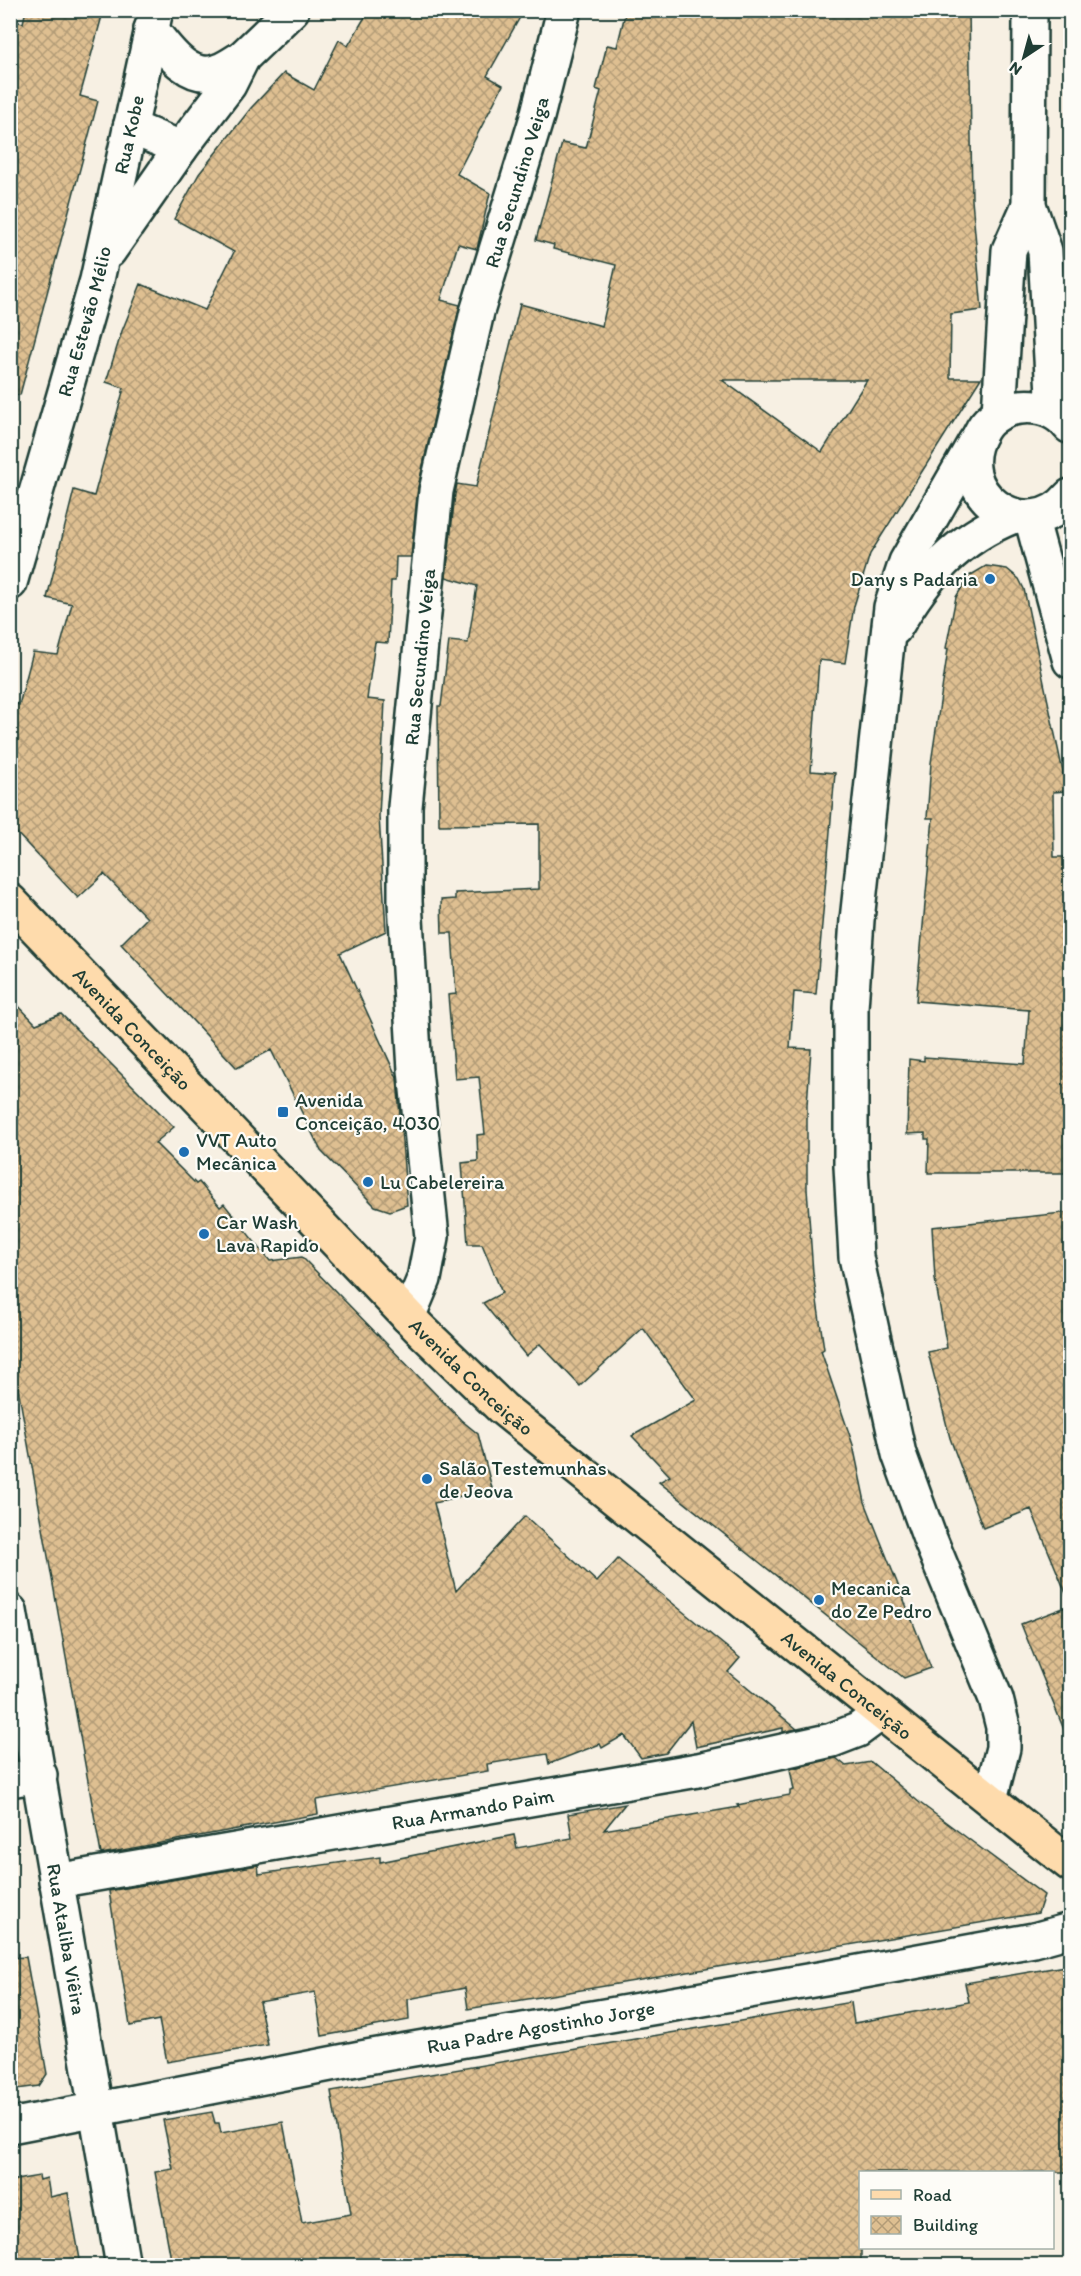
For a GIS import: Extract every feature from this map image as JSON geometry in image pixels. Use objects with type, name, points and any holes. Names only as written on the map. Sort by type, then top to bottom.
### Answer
[{"type":"main road","name":"Avenida Conceição","points":[[10,901],[408,1317],[501,1408],[1071,1864]]},
{"type":"street","name":"Rua Estevão Mélio","points":[[10,583],[102,260],[117,243],[181,148],[230,85],[243,57],[292,10]]},
{"type":"street","name":"Rua Secundino Veiga","points":[[408,1317],[424,1279],[432,1237],[415,1071],[405,902],[405,807],[436,490],[477,312],[537,117],[564,10]]},
{"type":"street","points":[[1030,10],[1029,205],[1046,251],[1065,421]]},
{"type":"street","points":[[153,20],[172,57],[204,74],[217,72],[243,57]]},
{"type":"street","name":"Rua Kobe","points":[[102,260],[153,20]]},
{"type":"street","points":[[130,127],[181,148]]},
{"type":"street","points":[[999,413],[1009,250],[1029,205]]},
{"type":"street","points":[[990,1799],[1003,1748],[1003,1727],[996,1699],[930,1539],[900,1454],[856,1257],[851,1166],[851,1008],[857,920],[891,607],[906,562],[985,425],[999,413],[1017,407],[1036,406],[1065,421]]},
{"type":"street","points":[[975,442],[971,460],[974,478],[990,501],[1022,516],[1071,661]]},
{"type":"street","points":[[888,640],[911,601],[939,564],[963,542],[985,527],[1022,516],[1049,513],[1064,504],[1071,496]]},
{"type":"street","name":"Rua Ataliba Viêira","points":[[10,1611],[25,1777],[56,1881],[123,2265]]},
{"type":"street","name":"Rua Armando Paim","points":[[56,1881],[698,1770],[832,1740],[858,1730],[881,1713]]},
{"type":"street","name":"Rua Padre Agostinho Jorge","points":[[10,2126],[361,2058],[1011,1944],[1071,1930]]},
{"type":"building","points":[[26,10],[80,10],[102,16],[80,96],[98,101],[20,395],[10,394],[10,20],[23,23]]},
{"type":"building","points":[[369,10],[524,10],[487,76],[503,85],[457,174],[490,193],[477,249],[458,244],[441,300],[460,305],[418,487],[411,557],[396,557],[395,581],[391,581],[388,643],[375,642],[367,699],[385,701],[379,816],[386,931],[340,953],[397,1078],[407,1205],[390,1211],[375,1206],[321,1151],[271,1050],[237,1068],[121,944],[147,918],[104,874],[78,898],[10,826],[10,701],[19,705],[33,652],[58,655],[72,604],[47,598],[74,490],[94,496],[124,388],[106,382],[122,331],[141,284],[205,310],[234,252],[174,219],[199,174],[251,108],[284,73],[314,90],[339,40],[348,46]]},
{"type":"building","points":[[626,10],[969,10],[972,200],[982,310],[951,314],[950,378],[981,378],[870,554],[854,606],[845,663],[819,660],[811,771],[835,773],[816,994],[794,992],[790,1048],[811,1049],[807,1105],[807,1189],[813,1273],[824,1349],[821,1351],[853,1445],[865,1502],[931,1668],[904,1678],[659,1482],[670,1476],[632,1436],[696,1400],[643,1328],[580,1386],[540,1344],[526,1356],[483,1303],[502,1293],[482,1244],[468,1244],[462,1163],[478,1161],[477,1135],[485,1134],[479,1077],[455,1079],[448,995],[456,994],[452,933],[442,933],[441,900],[455,899],[455,893],[539,889],[539,824],[439,825],[438,706],[441,706],[449,641],[468,643],[477,586],[446,577],[455,494],[457,484],[476,487],[520,304],[602,326],[616,265],[553,249],[554,245],[536,240],[562,143],[586,148],[601,91],[596,89],[607,45],[617,47]],"holes":[[[722,380],[867,380],[822,452]]]},
{"type":"building","points":[[986,566],[1007,569],[1019,579],[1024,589],[1067,791],[1053,792],[1054,857],[1071,857],[1071,1173],[928,1173],[929,1139],[925,1139],[925,1133],[907,1134],[909,1059],[924,1061],[924,1057],[1025,1064],[1029,1010],[916,1001],[933,818],[927,818],[931,763],[948,649],[946,648],[956,597],[969,576]]},
{"type":"building","points":[[10,997],[36,1024],[61,1014],[174,1127],[155,1143],[196,1184],[199,1182],[220,1207],[224,1204],[270,1261],[302,1257],[461,1420],[478,1434],[492,1488],[434,1503],[456,1591],[525,1516],[597,1582],[618,1559],[740,1658],[728,1672],[797,1729],[783,1732],[783,1728],[696,1747],[691,1721],[666,1753],[641,1758],[624,1735],[602,1748],[600,1744],[549,1764],[547,1754],[487,1764],[488,1771],[316,1800],[318,1814],[101,1854],[10,1343]]},
{"type":"building","points":[[1071,1212],[1070,1603],[1031,1509],[983,1528],[950,1438],[928,1352],[947,1348],[935,1279],[932,1227]]},
{"type":"building","points":[[1071,1605],[1071,1741],[1069,1742],[1021,1624]]},
{"type":"building","points":[[836,1758],[846,1766],[871,1762],[920,1803],[1044,1895],[1038,1913],[468,2009],[465,1988],[408,1999],[409,2020],[322,2036],[315,1992],[259,2002],[268,2045],[167,2062],[159,2020],[130,2026],[109,1891],[258,1865],[259,1874],[380,1857],[380,1862],[514,1835],[517,1848],[572,1838],[568,1814],[625,1804],[604,1830],[739,1807],[737,1805],[790,1795],[790,1791],[794,1790],[790,1769]]},
{"type":"building","points":[[26,1957],[47,2074],[39,2086],[10,2090],[10,1958]]},
{"type":"building","points":[[1071,1965],[1071,2172],[859,2171],[861,2265],[172,2265],[155,2172],[173,2169],[163,2120],[212,2112],[215,2123],[219,2123],[221,2133],[283,2122],[302,2223],[351,2214],[331,2091],[851,2002],[854,2023],[969,2002],[965,1983]]},
{"type":"building","points":[[39,2176],[40,2180],[47,2178],[50,2197],[68,2193],[81,2265],[10,2265],[10,2181]]},
{"type":"place","name":"Dany s Padaria","points":[[990,579]]},
{"type":"place","name":"Avenida Conceição, 4030","points":[[283,1112]]},
{"type":"place","name":"VVT Auto Mecânica","points":[[184,1152]]},
{"type":"place","name":"Lu Cabelereira","points":[[368,1182]]},
{"type":"place","name":"Car Wash Lava Rapido","points":[[204,1234]]},
{"type":"place","name":"Salão Testemunhas de Jeova","points":[[427,1479]]},
{"type":"place","name":"Mecanica do Ze Pedro","points":[[819,1600]]}]
